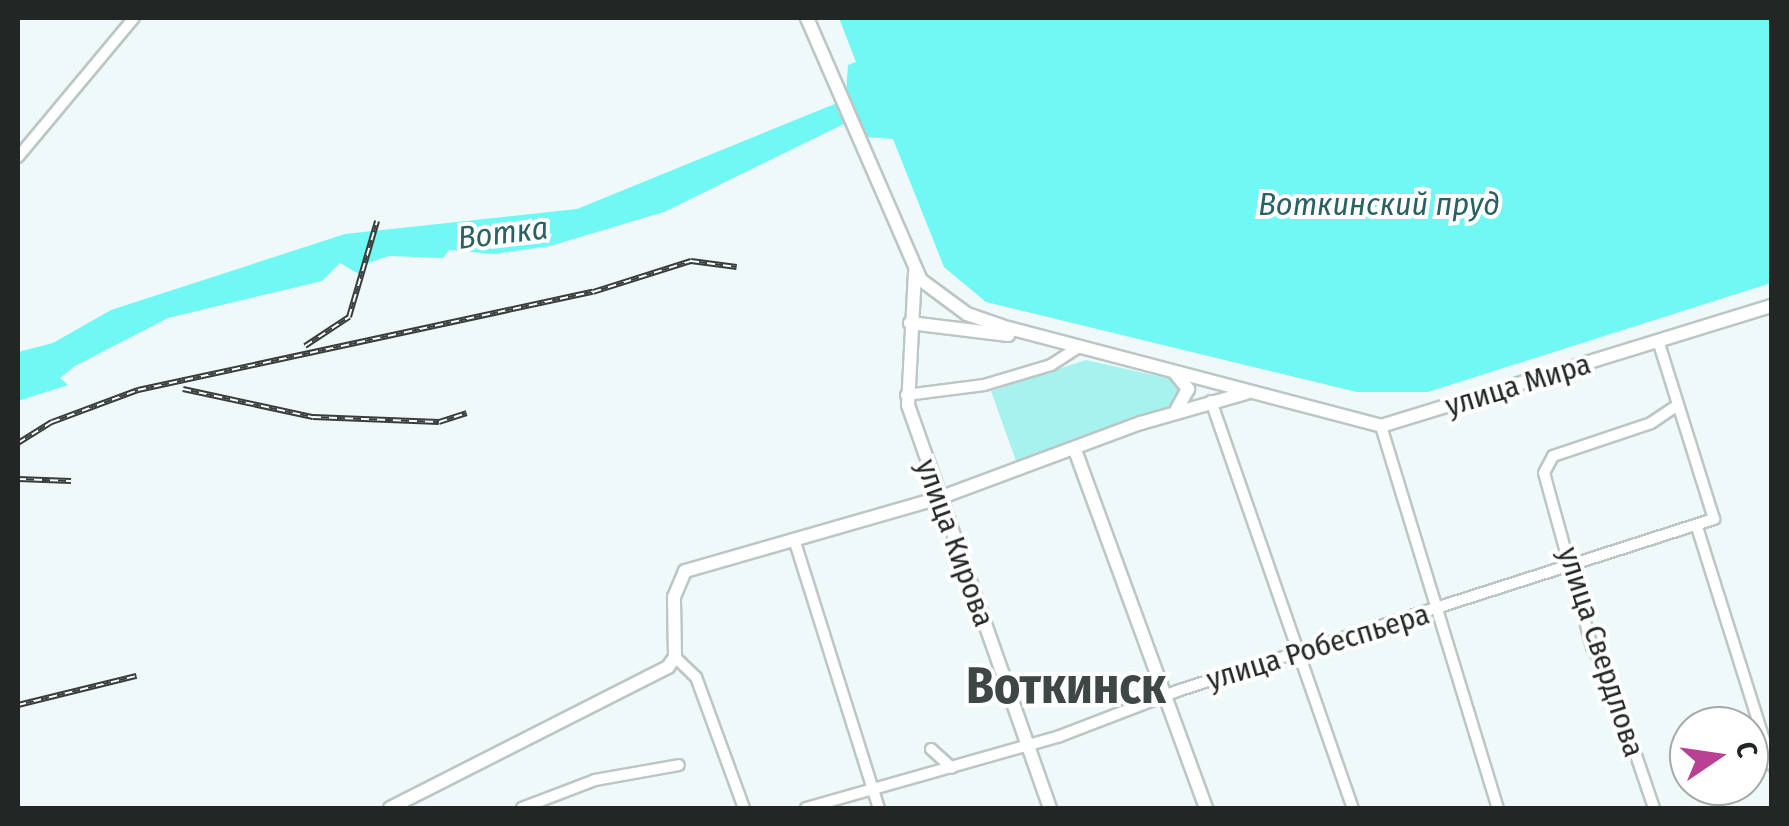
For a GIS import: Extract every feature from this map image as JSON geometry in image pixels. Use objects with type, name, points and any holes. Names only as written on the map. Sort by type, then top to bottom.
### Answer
[{"type":"main road","points":[[807,18],[915,270],[967,314],[1050,340]]},
{"type":"main road","name":"улица Кирова","points":[[915,270],[906,396],[938,498],[1050,808]]},
{"type":"main road","name":"улица Мира","points":[[1382,426],[1770,311]]},
{"type":"main road","points":[[910,322],[1080,346],[1382,426]]},
{"type":"main road","points":[[1169,369],[1188,389],[1172,412]]},
{"type":"main road","points":[[390,808],[666,669],[675,657],[674,597],[685,572],[938,498],[1172,412],[1263,392]]},
{"type":"main road","points":[[1076,450],[1206,808]]},
{"type":"street","points":[[18,157],[134,18]]},
{"type":"street","points":[[1659,342],[1678,405]]},
{"type":"street","points":[[906,396],[992,382],[1051,365],[1080,346]]},
{"type":"street","points":[[1211,401],[1352,808]]},
{"type":"street","name":"улица Робеспьера","points":[[806,808],[1028,746],[1165,696],[1714,519],[1678,405]]},
{"type":"street","name":"улица Свердлова","points":[[1654,808],[1610,679],[1592,647],[1546,481],[1548,461],[1651,423],[1678,405]]},
{"type":"street","points":[[1382,426],[1434,611],[1498,808]]},
{"type":"street","points":[[1696,527],[1772,765]]},
{"type":"street","points":[[794,539],[879,808]]},
{"type":"street","points":[[675,657],[696,678],[744,808]]},
{"type":"street","points":[[931,750],[952,768]]},
{"type":"street","points":[[522,808],[595,780],[679,765]]},
{"type":"shaded area","points":[[1086,360],[1175,380],[1186,393],[1176,406],[1016,461],[991,391]]},
{"type":"water","name":"Воткинский пруд","points":[[839,18],[1771,18],[1771,283],[1428,392],[1357,392],[986,302],[944,267],[893,139],[865,137],[846,93],[848,65],[856,62]]},
{"type":"water","name":"Вотка","points":[[842,101],[850,121],[664,212],[550,246],[494,254],[449,250],[443,258],[389,256],[365,264],[359,274],[340,263],[322,281],[168,318],[75,366],[60,378],[68,385],[18,401],[18,352],[53,343],[111,310],[345,234],[577,209]]},
{"type":"railway","points":[[305,346],[349,317],[377,221]]},
{"type":"railway","points":[[18,443],[52,422],[138,390],[593,292],[691,261],[737,267]]},
{"type":"railway","points":[[183,389],[313,417],[439,422],[467,413]]},
{"type":"railway","points":[[18,479],[71,481]]},
{"type":"railway","points":[[18,705],[136,676]]},
{"type":"district","name":"Воткинск","points":[[1066,687]]}]
